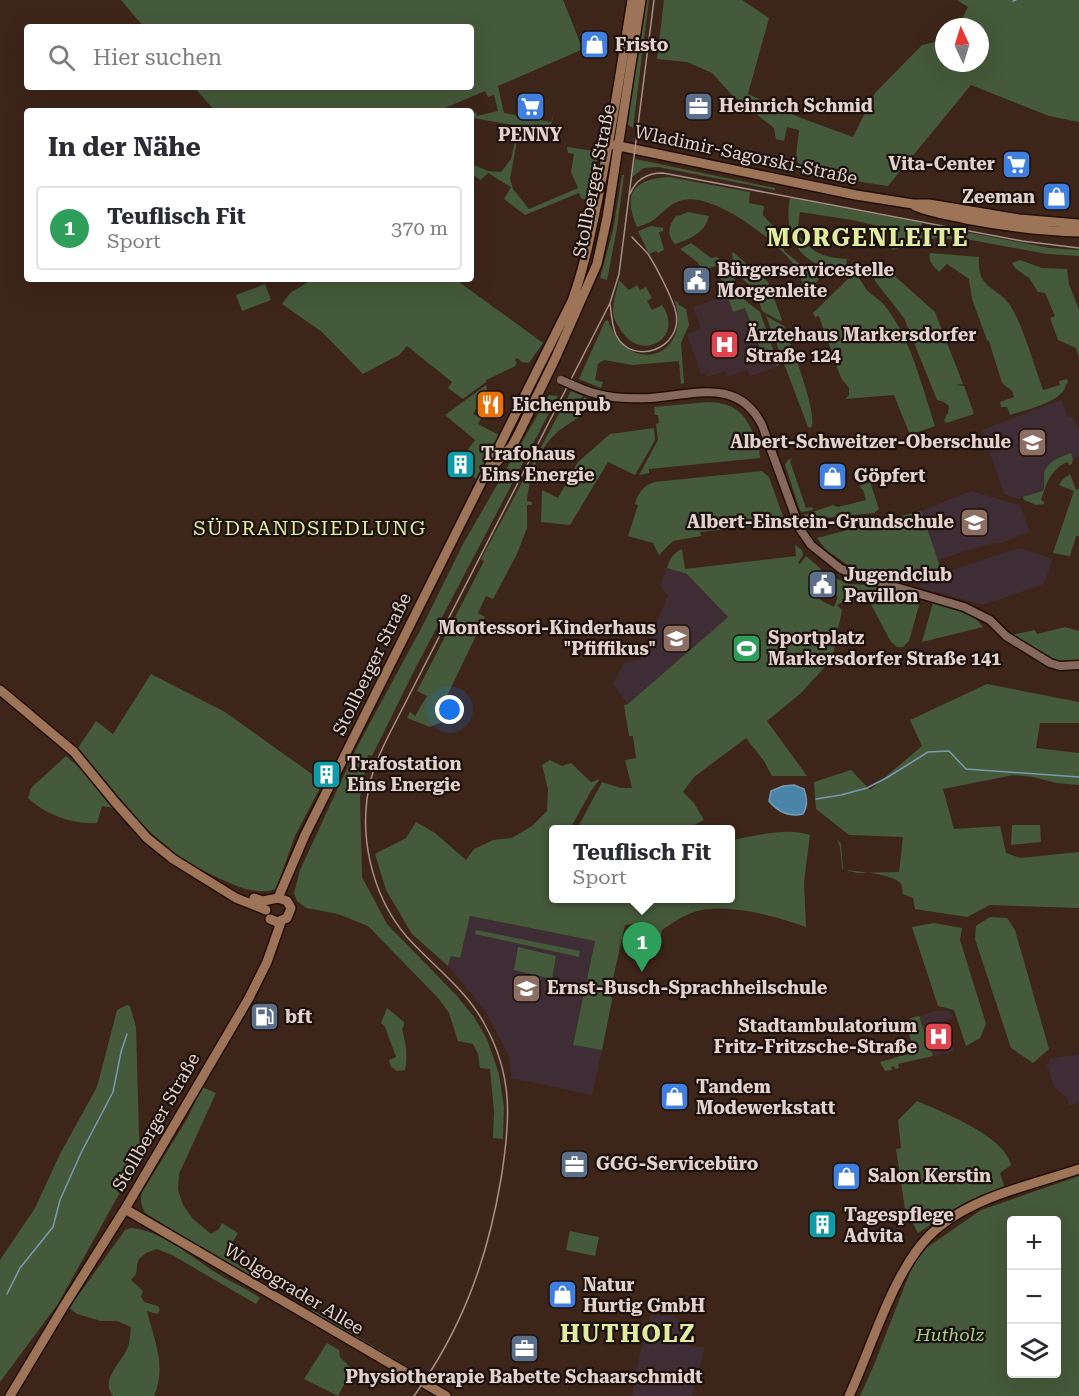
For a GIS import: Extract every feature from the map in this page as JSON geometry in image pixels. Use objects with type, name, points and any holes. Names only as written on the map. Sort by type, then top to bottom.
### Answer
[{"type":"main road","name":"Stollberger Straße","points":[[613,145],[632,0]]},
{"type":"main road","name":"Stollberger Straße","points":[[270,951],[275,906],[304,835],[480,482],[542,372],[572,301],[583,272],[613,145],[641,0]]},
{"type":"main road","name":"Wladimir-Sagorski-Straße","points":[[613,145],[797,184],[913,204],[929,204],[1019,219],[1079,224]]},
{"type":"main road","name":"Wladimir-Sagorski-Straße","points":[[913,204],[928,212],[995,224],[1079,232]]},
{"type":"main road","points":[[0,690],[74,752],[147,838],[173,859],[231,893],[275,906],[281,922]]},
{"type":"main road","name":"Stollberger Straße","points":[[10,1396],[125,1209],[249,999],[281,922],[291,912],[275,906]]},
{"type":"main road","points":[[849,1396],[898,1282],[918,1249],[930,1236],[952,1219],[977,1205],[1008,1191],[1079,1168]]},
{"type":"main road","name":"Wolgograder Allee","points":[[125,1209],[446,1396]]},
{"type":"street","points":[[542,372],[599,396],[650,398],[710,392],[742,400],[756,414],[762,425],[800,529],[811,545],[830,562],[855,575],[964,607],[990,620],[1006,636],[1050,663],[1060,666],[1079,665]]},
{"type":"shaded area","name":"Ärztehaus Markersdorfer Straße 124","points":[[727,295],[733,312],[745,308],[763,358],[773,355],[777,367],[750,376],[747,370],[727,377],[725,371],[710,376],[706,376],[705,373],[701,374],[687,334],[701,329],[693,307]]},
{"type":"shaded area","name":"Albert-Schweitzer-Oberschule","points":[[1061,400],[1068,417],[1073,416],[1079,431],[1079,457],[1073,459],[1071,454],[1055,460],[1043,491],[1018,499],[1004,494],[982,430]]},
{"type":"shaded area","name":"Albert-Einstein-Grundschule","points":[[971,491],[1020,505],[1030,532],[1001,543],[989,544],[937,560],[921,511]]},
{"type":"shaded area","points":[[1019,548],[1053,559],[1044,584],[983,605],[920,588],[919,581]]},
{"type":"shaded area","name":"Montessori-Kinderhaus \"Pfiffikus\"","points":[[667,568],[687,574],[728,617],[628,704],[613,684],[624,663],[641,659],[668,596],[660,585]]},
{"type":"shaded area","name":"Ernst-Busch-Sprachheilschule","points":[[470,916],[595,941],[573,1045],[602,1050],[592,1095],[511,1078],[509,1056],[485,1010],[448,966],[451,956],[460,958]]},
{"type":"shaded area","name":"Stadtambulatorium Fritz-Fritzsche-Straße","points":[[935,1011],[949,1011],[954,1017],[944,1021],[954,1052],[933,1056],[919,1016]]},
{"type":"shaded area","points":[[1079,1054],[1079,1103],[1069,1106],[1067,1098],[1054,1087],[1047,1066],[1050,1059]]},
{"type":"shaded area","points":[[651,1315],[674,1316],[682,1323],[684,1341],[690,1346],[705,1347],[692,1396],[632,1396],[638,1362]]},
{"type":"green space","points":[[121,0],[563,0],[581,50],[498,86],[504,113],[551,122],[554,114],[551,125],[541,130],[474,118],[476,112],[477,116],[498,111],[494,95],[488,97],[485,91],[445,108],[212,108],[197,90],[474,90],[474,24],[141,24]]},
{"type":"green space","points":[[644,0],[649,0],[633,128],[625,123]]},
{"type":"green space","points":[[664,0],[742,0],[769,18],[748,94],[801,118],[853,137],[875,93],[922,45],[935,42],[935,72],[989,72],[989,18],[962,18],[968,7],[957,0],[1079,0],[1079,122],[1049,116],[971,85],[888,186],[809,174],[803,170],[797,160],[799,130],[787,127],[784,141],[776,139],[774,128],[732,95],[712,73],[687,62],[657,59]]},
{"type":"green space","points":[[515,141],[517,141],[510,179],[513,189],[529,209],[578,188],[571,172],[574,154],[568,153],[567,147],[594,151],[598,156],[588,201],[581,198],[579,193],[525,215],[504,199],[511,187],[488,173],[481,180],[474,176],[474,165],[488,171],[501,172],[511,159]]},
{"type":"green space","points":[[635,159],[775,188],[775,190],[658,167],[644,168],[632,177]]},
{"type":"green space","points":[[622,175],[624,175],[617,228],[607,280],[600,278],[613,230]]},
{"type":"green space","points":[[669,177],[750,192],[749,203],[764,206],[763,215],[773,226],[769,228],[771,236],[777,236],[785,252],[819,279],[813,287],[807,289],[804,287],[795,266],[775,244],[728,211],[711,204],[696,200],[679,201],[653,220],[637,227],[631,205],[634,190],[647,181]]},
{"type":"green space","points":[[790,198],[922,223],[921,227],[945,233],[960,240],[936,238],[892,250],[891,229],[800,212],[797,233],[808,245],[818,253],[847,259],[846,266],[820,265],[808,259],[796,245],[789,227]]},
{"type":"green space","points":[[688,212],[709,216],[700,231],[675,244],[670,237],[670,226],[677,215]]},
{"type":"green space","points":[[929,225],[1050,248],[1079,250],[1079,256],[1047,254],[971,240]]},
{"type":"green space","points":[[651,226],[663,228],[663,231],[659,232],[664,250],[649,254],[638,231]]},
{"type":"green space","points":[[691,243],[711,258],[717,257],[732,272],[736,285],[725,290],[716,266],[703,270],[697,262],[680,249]]},
{"type":"green space","points":[[733,252],[768,282],[782,320],[762,311],[756,291],[735,272]]},
{"type":"green space","points":[[930,253],[979,257],[981,277],[990,288],[1008,302],[1013,310],[1043,390],[1060,385],[1059,381],[1067,379],[1068,383],[1059,396],[1010,415],[1007,407],[1001,407],[1000,402],[1014,397],[1012,391],[1002,383],[989,341],[972,299],[969,279],[947,264],[939,272],[930,261]]},
{"type":"green space","points":[[1020,260],[1042,268],[1067,269],[1069,284],[1079,310],[1079,357],[1076,348],[1058,340],[1050,318],[1055,316],[1045,293],[1038,292],[1029,278],[1016,269],[1012,263]]},
{"type":"green space","points":[[888,270],[935,312],[963,384],[955,385],[964,386],[974,414],[946,423],[944,420],[949,406],[937,400],[904,318],[875,281],[874,276]]},
{"type":"green space","points":[[851,276],[858,277],[869,292],[883,304],[902,333],[915,363],[935,426],[910,435],[894,395],[845,399],[849,395],[849,388],[841,378],[819,316],[815,317],[813,313]]},
{"type":"green space","points":[[619,280],[629,290],[637,285],[640,290],[646,287],[652,298],[647,301],[652,310],[662,305],[668,317],[668,328],[658,342],[639,345],[629,339],[620,329],[613,312]]},
{"type":"green space","points":[[308,282],[459,282],[543,343],[529,363],[517,358],[515,366],[486,380],[463,399],[448,388],[452,382],[407,346],[399,355],[363,374],[322,332],[282,304],[290,293]]},
{"type":"green space","points":[[265,284],[271,300],[242,311],[236,295]]},
{"type":"green space","points":[[727,295],[741,297],[760,312],[774,352],[781,362],[777,367],[773,355],[764,359],[745,308],[733,312]]},
{"type":"green space","points":[[677,301],[686,309],[689,325],[681,343],[684,383],[681,384],[679,361],[633,365],[604,360],[598,364],[595,380],[603,382],[601,388],[579,379],[605,321],[608,320],[618,338],[630,350],[643,354],[656,353],[667,347],[675,336],[678,321],[675,302]]},
{"type":"green space","points":[[766,316],[784,326],[808,394],[811,428],[808,427]]},
{"type":"green space","points":[[486,385],[487,389],[473,414],[481,418],[478,424],[499,435],[476,479],[457,464],[475,440],[445,415]]},
{"type":"green space","points":[[571,391],[583,396],[573,407],[576,407],[585,397],[589,407],[552,437],[536,463],[527,501],[532,502],[532,505],[527,505],[527,528],[517,554],[493,599],[486,596],[478,613],[485,617],[444,702],[447,708],[442,722],[430,727],[407,718],[410,712],[415,716],[427,696],[417,691],[484,561],[481,559]]},
{"type":"green space","points":[[549,395],[558,396],[372,756],[368,755],[360,798],[362,877],[387,924],[457,996],[474,1017],[487,1039],[499,1074],[504,1107],[503,1139],[493,1138],[494,1112],[490,1069],[480,1068],[478,1054],[473,1044],[458,1041],[449,1013],[439,999],[368,926],[338,914],[306,908],[297,901],[294,893],[300,870],[357,747],[423,625],[463,544]]},
{"type":"green space","points":[[708,402],[725,404],[742,415],[754,435],[760,458],[649,469],[649,473],[639,475],[658,440],[656,424],[659,423],[654,407]]},
{"type":"green space","points":[[654,428],[653,444],[635,475],[608,462],[570,525],[541,522],[542,490],[558,498],[578,462],[610,434]]},
{"type":"green space","points":[[1071,453],[1072,464],[1069,465],[1067,462],[1061,465],[1050,478],[1041,500],[1044,504],[1036,505],[1024,500],[1023,497],[1043,491],[1045,470],[1050,463]]},
{"type":"green space","points":[[793,458],[790,461],[806,508],[812,507],[813,510],[800,511],[785,465]]},
{"type":"green space","points":[[762,471],[769,477],[787,528],[769,530],[768,525],[700,532],[701,536],[673,541],[659,555],[653,543],[628,536],[638,505],[635,504],[638,496],[644,488],[654,482]]},
{"type":"green space","points":[[1070,474],[1076,490],[1079,489],[1079,536],[1076,536],[1070,556],[1053,553],[1074,491],[1059,485]]},
{"type":"green space","points":[[870,482],[879,509],[874,513],[804,520],[804,515],[833,505],[838,507],[866,500],[859,486]]},
{"type":"green space","points":[[921,511],[941,569],[899,585],[852,568],[826,550],[817,538]]},
{"type":"green space","points":[[795,545],[802,550],[803,555],[798,563],[800,564],[806,556],[821,569],[820,576],[814,582],[815,595],[834,607],[837,599],[835,578],[849,584],[870,585],[920,602],[909,641],[903,647],[897,647],[891,642],[866,595],[858,594],[837,605],[842,610],[832,659],[800,694],[767,721],[807,776],[772,776],[764,761],[746,738],[694,777],[683,792],[694,803],[704,820],[694,825],[579,825],[602,782],[621,788],[632,788],[625,760],[636,758],[633,736],[629,736],[624,705],[628,704],[728,617],[687,574],[667,568],[672,556],[682,549],[685,569],[796,556]]},
{"type":"green space","points":[[933,602],[967,612],[983,627],[922,642]]},
{"type":"green space","points":[[1065,627],[1079,631],[1079,665],[1060,666],[1006,636],[1035,630],[1037,634]]},
{"type":"green space","points":[[151,674],[225,712],[323,782],[295,836],[276,889],[256,891],[229,883],[171,851],[146,828],[78,748],[96,721],[113,734]]},
{"type":"green space","points":[[987,684],[1079,702],[1079,723],[1040,723],[1036,748],[1079,753],[1079,785],[1014,775],[943,789],[954,829],[1000,826],[1006,853],[1020,858],[1079,852],[1079,908],[990,905],[967,917],[915,909],[913,898],[903,894],[902,885],[897,880],[868,873],[899,872],[903,837],[849,835],[816,809],[814,782],[851,770],[870,790],[922,746],[910,720]]},
{"type":"green space","points":[[66,756],[91,777],[114,808],[102,806],[97,823],[78,822],[60,817],[43,809],[28,798],[31,788]]},
{"type":"green space","points":[[550,760],[562,766],[571,763],[591,782],[600,779],[572,825],[549,825],[549,903],[735,903],[735,839],[790,832],[810,835],[804,882],[806,927],[749,911],[704,910],[691,913],[662,930],[659,945],[630,939],[633,924],[625,925],[610,992],[612,1000],[602,1050],[573,1045],[595,941],[470,916],[460,958],[451,956],[448,966],[412,934],[386,890],[375,854],[406,838],[416,822],[435,833],[466,860],[474,849],[493,840],[512,838],[532,826],[547,811],[548,789],[542,765]]},
{"type":"green space","points":[[1012,825],[1040,825],[1041,842],[1011,845]]},
{"type":"green space","points":[[837,839],[841,844],[843,869]]},
{"type":"green space","points":[[990,917],[1007,918],[1015,930],[1049,1049],[1033,1063],[1011,1048],[975,939],[976,926]]},
{"type":"green space","points":[[934,923],[962,928],[960,940],[986,1024],[980,1038],[966,1046],[954,1010],[938,1006],[912,927]]},
{"type":"green space","points":[[476,930],[580,951],[579,957],[475,934]]},
{"type":"green space","points":[[518,947],[556,956],[552,979],[514,970]]},
{"type":"green space","points":[[127,1005],[130,1006],[136,1027],[139,1136],[143,1151],[58,1304],[0,1382],[0,1260],[35,1208],[60,1154],[97,1087],[117,1010]]},
{"type":"green space","points":[[387,1008],[404,1022],[402,1029],[406,1050],[405,1070],[397,1071],[391,1067],[389,1060],[396,1057],[385,1027],[381,1023]]},
{"type":"green space","points":[[919,1016],[933,1056],[898,1064],[899,1068],[895,1069],[894,1066],[891,1067],[892,1070],[885,1071],[880,1062],[908,1054],[906,1047],[912,1044],[907,1027],[911,1018]]},
{"type":"green space","points":[[202,1087],[216,1093],[179,1174],[178,1190],[183,1205],[193,1219],[211,1234],[219,1229],[222,1223],[238,1233],[224,1256],[259,1277],[256,1282],[145,1213],[142,1205],[142,1192],[187,1119]]},
{"type":"green space","points":[[917,1101],[956,1118],[985,1135],[1006,1154],[1011,1165],[1000,1173],[1004,1186],[946,1215],[918,1233],[905,1209],[896,1149],[901,1148],[898,1120]]},
{"type":"green space","name":"Hutholz","points":[[1079,1176],[1079,1396],[860,1396],[910,1272],[922,1251],[981,1210]]},
{"type":"green space","points":[[131,1228],[144,1230],[167,1240],[260,1298],[256,1304],[172,1255],[157,1249],[146,1253],[138,1260],[136,1274],[131,1280],[143,1291],[141,1296],[144,1302],[158,1306],[160,1310],[157,1314],[147,1311],[159,1364],[158,1385],[154,1396],[113,1396],[109,1390],[110,1377],[128,1347],[131,1327],[117,1321],[101,1321],[77,1314],[69,1308],[125,1230]]},
{"type":"green space","points":[[570,1231],[599,1237],[595,1256],[566,1250]]},
{"type":"green space","points":[[313,1310],[417,1372],[308,1312]]},
{"type":"green space","points":[[327,1343],[339,1350],[340,1357],[350,1367],[350,1373],[338,1396],[304,1379]]},
{"type":"water","points":[[794,785],[804,789],[806,808],[803,814],[784,813],[769,801],[771,791],[783,786]]},
{"type":"waterway","points":[[816,799],[867,788],[928,752],[949,751],[966,769],[1079,777]]},
{"type":"waterway","points":[[7,1294],[20,1268],[53,1227],[60,1200],[81,1153],[113,1092],[127,1034]]},
{"type":"tram line","points":[[414,1396],[431,1371],[459,1320],[480,1266],[501,1179],[508,1119],[507,1100],[501,1063],[478,1012],[459,989],[407,937],[384,902],[370,862],[367,841],[367,799],[373,772],[387,738],[610,303],[619,274],[654,0]]},
{"type":"tram line","points":[[630,194],[635,184],[643,178],[663,173],[1022,241],[1079,248]]},
{"type":"tram line","points":[[610,303],[616,335],[624,345],[644,352],[655,350],[672,336],[676,325],[676,313],[671,300],[648,254],[632,237]]},
{"type":"place","name":"Fristo","points":[[594,45]]},
{"type":"place","name":"PENNY","points":[[530,106]]},
{"type":"place","name":"Heinrich Schmid","points":[[698,106]]},
{"type":"place","name":"Vita-Center","points":[[1016,164]]},
{"type":"place","name":"Zeeman","points":[[1056,197]]},
{"type":"place","name":"Bürgerservicestelle Morgenleite","points":[[696,280]]},
{"type":"place","name":"Ärztehaus Markersdorfer Straße 124","points":[[725,345]]},
{"type":"place","name":"Eichenpub","points":[[491,405]]},
{"type":"place","name":"Albert-Schweitzer-Oberschule","points":[[1032,442]]},
{"type":"place","name":"Trafohaus Eins Energie","points":[[460,464]]},
{"type":"place","name":"Göpfert","points":[[833,476]]},
{"type":"place","name":"Albert-Einstein-Grundschule","points":[[975,522]]},
{"type":"place","name":"Jugendclub Pavillon","points":[[823,585]]},
{"type":"place","name":"Montessori-Kinderhaus \"Pfiffikus\"","points":[[677,638]]},
{"type":"place","name":"Sportplatz Markersdorfer Straße 141","points":[[747,648]]},
{"type":"place","name":"Trafostation Eins Energie","points":[[326,774]]},
{"type":"place","name":"Teuflisch Fit","points":[[642,972]]},
{"type":"place","name":"Ernst-Busch-Sprachheilschule","points":[[526,988]]},
{"type":"place","name":"bft","points":[[264,1017]]},
{"type":"place","name":"Stadtambulatorium Fritz-Fritzsche-Straße","points":[[938,1036]]},
{"type":"place","name":"Tandem Modewerkstatt","points":[[675,1097]]},
{"type":"place","name":"GGG-Servicebüro","points":[[575,1164]]},
{"type":"place","name":"Salon Kerstin","points":[[847,1176]]},
{"type":"place","name":"Tagespflege Advita","points":[[823,1225]]},
{"type":"place","name":"Natur Hurtig GmbH","points":[[562,1295]]},
{"type":"place","name":"Physiotherapie Babette Schaarschmidt","points":[[524,1348]]},
{"type":"district","name":"MORGENLEITE","points":[[868,238]]},
{"type":"district","name":"SÜDRANDSIEDLUNG","points":[[310,528]]},
{"type":"district","name":"HUTHOLZ","points":[[628,1334]]}]
